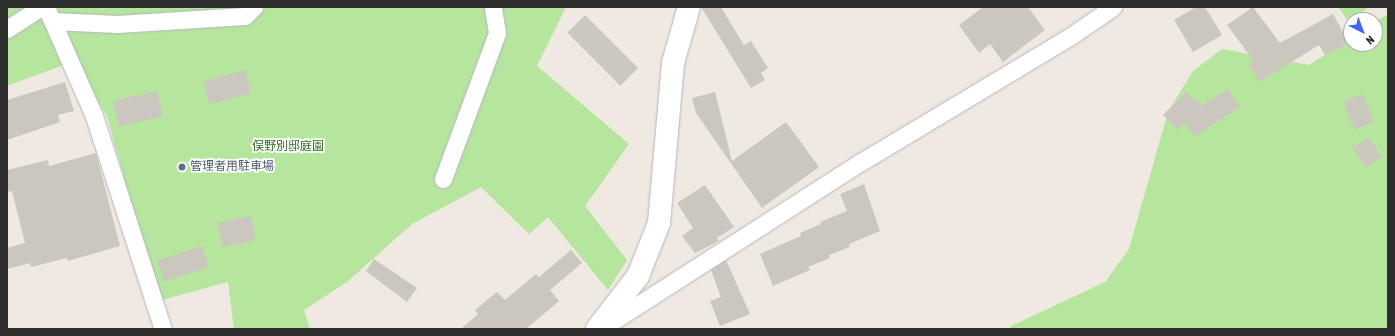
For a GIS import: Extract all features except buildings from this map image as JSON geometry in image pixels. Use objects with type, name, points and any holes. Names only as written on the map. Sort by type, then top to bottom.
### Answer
[{"type":"street","points":[[7,29],[41,7]]},
{"type":"street","points":[[49,14],[117,24],[245,16],[254,7]]},
{"type":"street","points":[[443,179],[497,33],[493,7]]},
{"type":"street","points":[[597,329],[638,276],[659,223],[673,63],[689,7]]},
{"type":"street","points":[[601,329],[861,162],[1070,36],[1113,7]]},
{"type":"street","points":[[49,14],[94,116],[163,329]]},
{"type":"green space","name":"俣野別邸庭園","points":[[7,7],[566,7],[537,66],[629,144],[585,206],[627,260],[608,290],[548,217],[529,234],[481,187],[412,224],[347,282],[304,310],[310,329],[234,329],[228,282],[158,301],[107,116],[87,83],[77,60],[7,86]]},
{"type":"green space","points":[[1338,7],[1369,7],[1362,12],[1343,12],[1343,14]]},
{"type":"green space","points":[[1388,14],[1388,329],[1010,329],[1011,326],[1105,282],[1129,249],[1168,112],[1193,71],[1222,49],[1309,65],[1343,43],[1343,52],[1383,52],[1383,17]]},
{"type":"place","name":"管理者用駐車場","points":[[182,167]]}]
